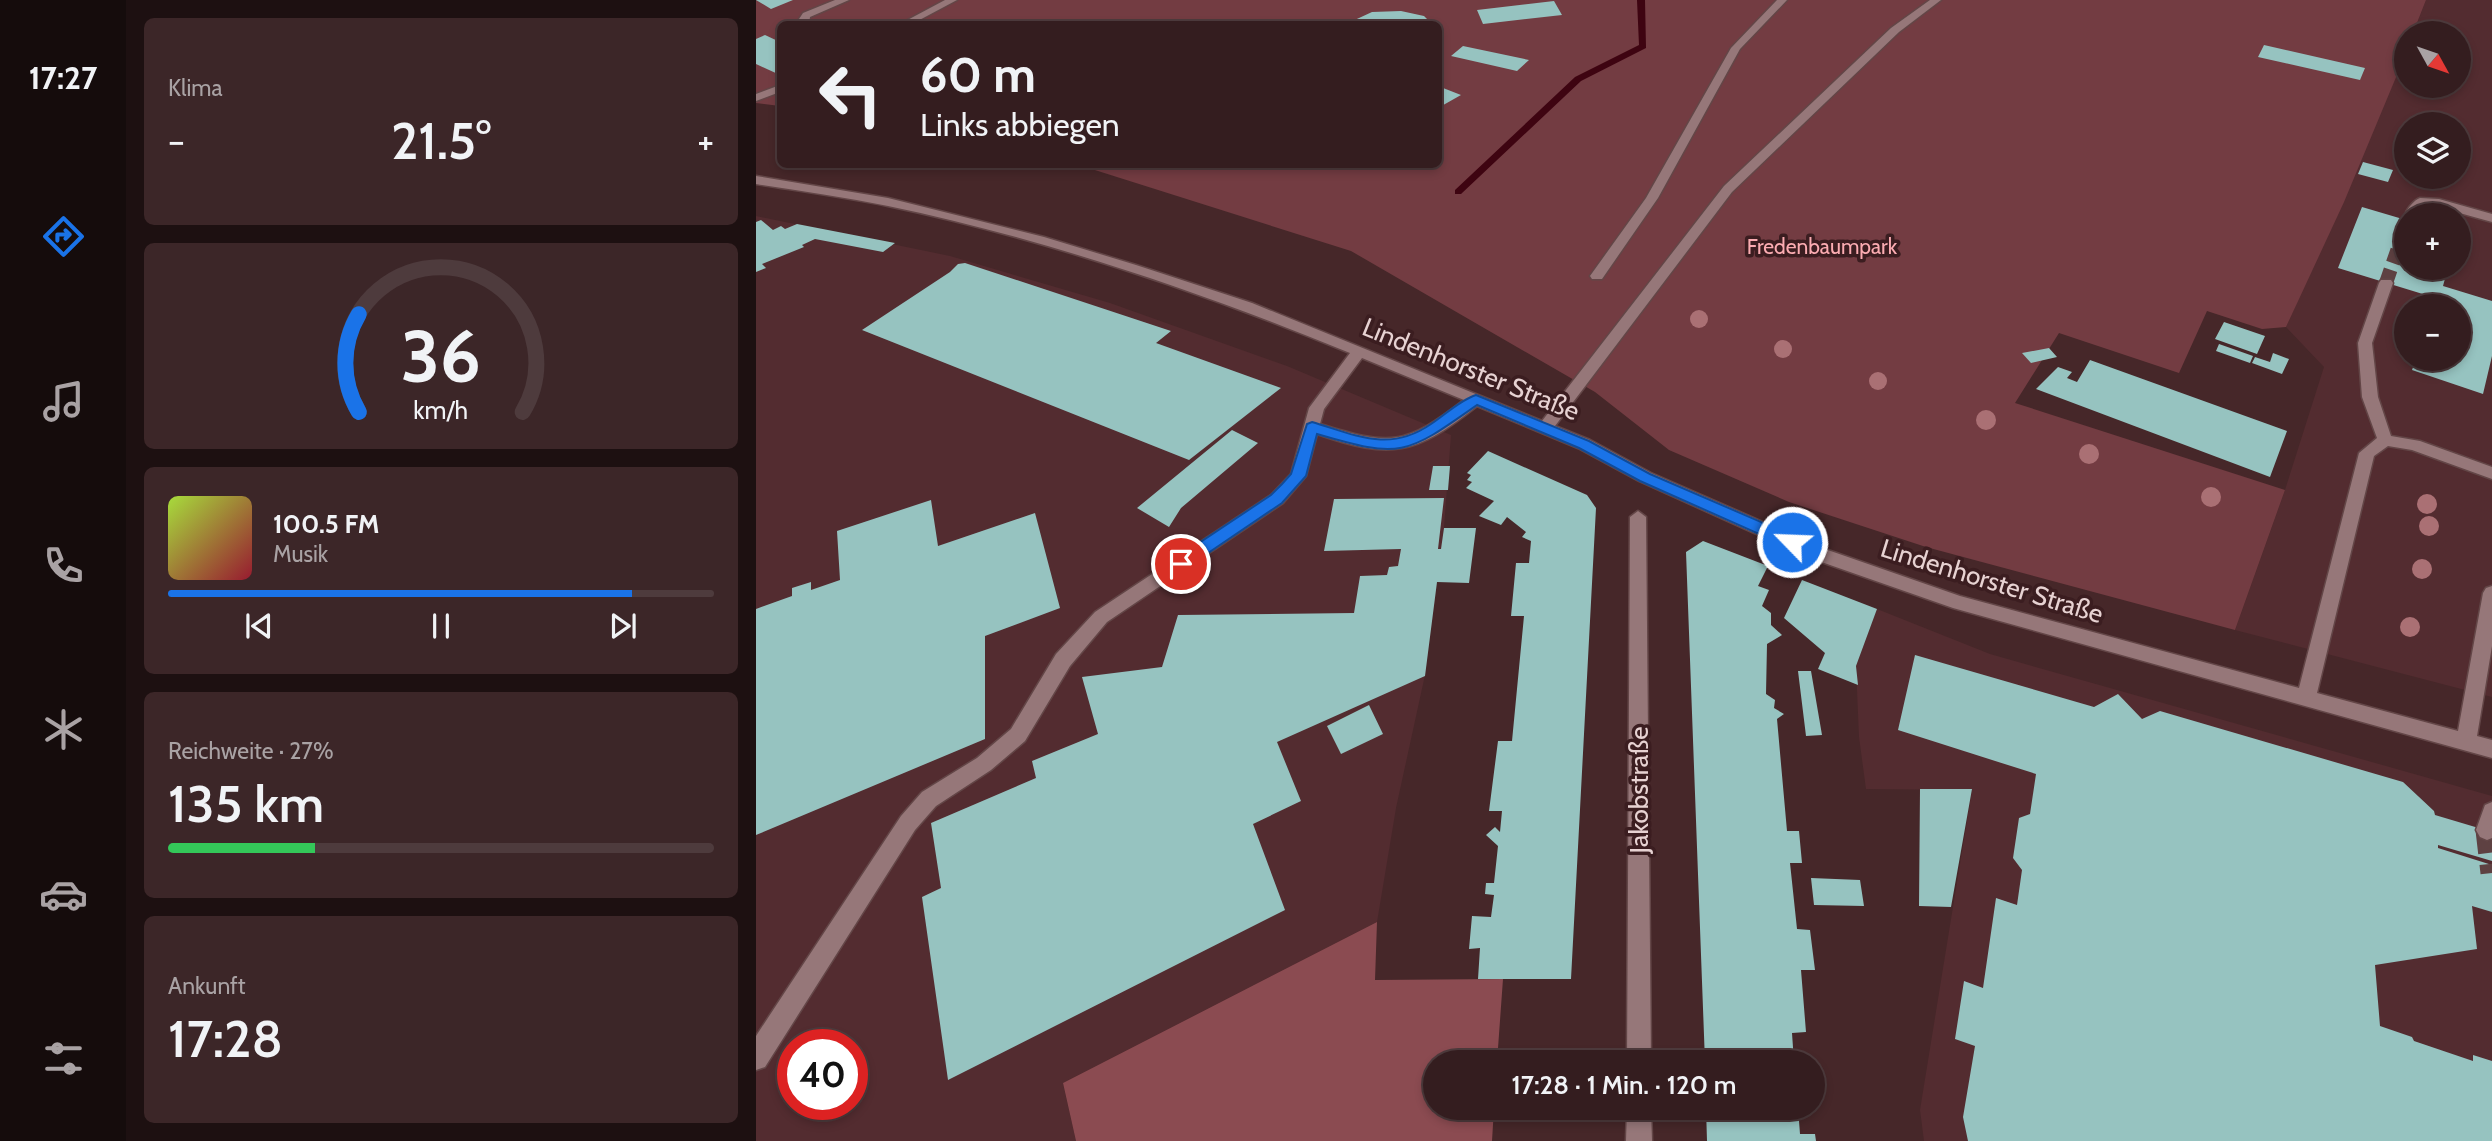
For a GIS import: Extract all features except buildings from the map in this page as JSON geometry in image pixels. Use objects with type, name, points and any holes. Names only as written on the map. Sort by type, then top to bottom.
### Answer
[{"type":"street","points":[[803,21],[806,15],[844,0]]},
{"type":"street","points":[[911,21],[952,0]]},
{"type":"street","points":[[1597,276],[1652,198],[1736,48],[1782,0]]},
{"type":"street","points":[[1545,428],[1728,189],[1895,30],[1936,0]]},
{"type":"street","points":[[756,98],[777,89]]},
{"type":"street","name":"Lindenhorster Straße","points":[[756,180],[888,202],[1052,244],[1247,306],[1584,444],[1645,477],[1816,553],[1959,603],[2492,749]]},
{"type":"street","name":"Lindenhorster Straße","points":[[756,192],[802,187]]},
{"type":"street","points":[[2419,203],[2440,203]]},
{"type":"street","points":[[2471,212],[2492,218]]},
{"type":"street","points":[[2385,440],[2370,397],[2365,343],[2386,283]]},
{"type":"street","points":[[756,1058],[908,823],[929,799],[984,764],[1018,735],[1063,660],[1101,617],[1277,499],[1298,476],[1318,408],[1359,351]]},
{"type":"street","points":[[1312,427],[1367,444],[1385,446],[1406,443],[1429,432],[1476,400]]},
{"type":"street","points":[[2306,700],[2367,453],[2385,440],[2413,445],[2492,473]]},
{"type":"street","name":"Jakobstraße","points":[[1638,517],[1639,1050]]},
{"type":"street","points":[[2466,742],[2492,593]]},
{"type":"street","points":[[1639,1120],[1639,1141]]},
{"type":"shaded area","points":[[2426,0],[2492,0],[2492,697],[2235,630],[2285,490],[2324,367],[2286,327],[2394,79],[2394,98],[2471,98],[2471,21],[2418,21]]},
{"type":"shaded area","points":[[756,216],[950,256],[1110,303],[1287,366],[1451,435],[1444,528],[1425,675],[1396,808],[1377,922],[1063,1083],[1076,1141],[756,1141]]},
{"type":"shaded area","points":[[1877,609],[1990,654],[2492,796],[2492,1141],[1924,1141],[1920,1110],[1972,790],[1866,789],[1859,737],[1856,666]]},
{"type":"shaded area","points":[[1377,922],[1375,980],[1503,979],[1498,1050],[1423,1050],[1423,1120],[1493,1120],[1492,1141],[1076,1141],[1063,1083]]},
{"type":"green space","name":"Fredenbaumpark","points":[[756,0],[2426,0],[2418,21],[2394,21],[2394,82],[2344,202],[2286,327],[2262,329],[2207,311],[2179,373],[2059,333],[2015,403],[2285,490],[2235,630],[1926,547],[1789,502],[1669,450],[1595,392],[1351,251],[1088,168],[1442,168],[1442,21],[777,21],[777,106],[756,103]]},
{"type":"waterway","points":[[1458,192],[1578,79],[1643,46],[1641,0]]},
{"type":"tunnel","points":[[2386,283],[2394,260]]},
{"type":"tunnel","points":[[2487,830],[2492,873]]},
{"type":"route","points":[[1181,564],[1277,499],[1298,476],[1312,427],[1367,444],[1385,446],[1406,443],[1429,432],[1476,400],[1584,444],[1645,477],[1792,542]]}]
